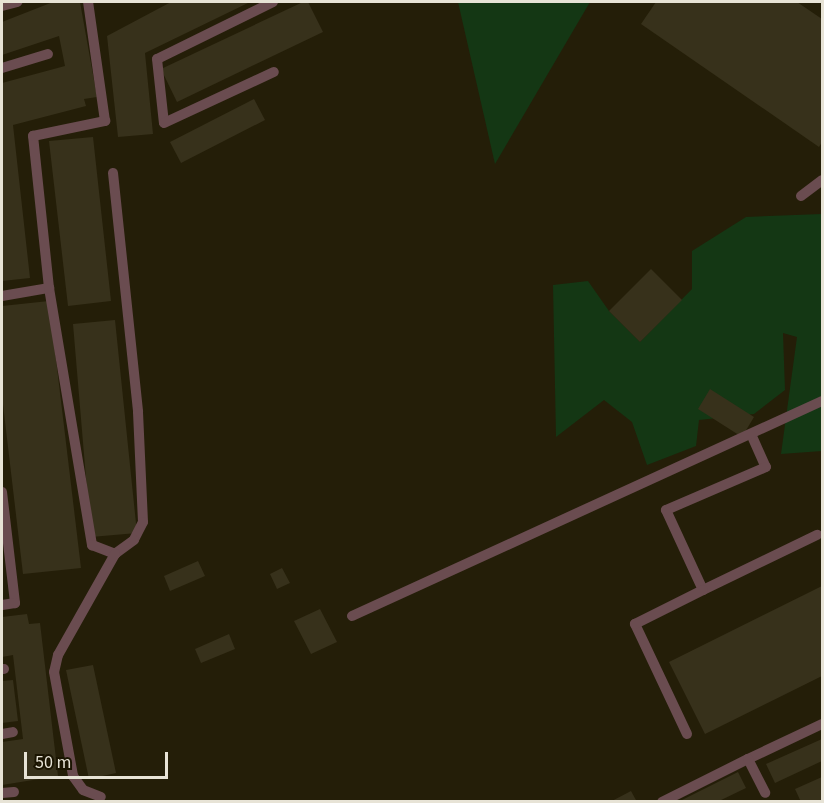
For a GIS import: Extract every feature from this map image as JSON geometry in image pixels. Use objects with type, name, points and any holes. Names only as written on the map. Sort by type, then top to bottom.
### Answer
[{"type":"lane","points":[[2,6],[17,2]]},
{"type":"lane","points":[[88,2],[105,121],[33,136],[49,288],[92,545],[115,554]]},
{"type":"lane","points":[[273,2],[156,59],[164,123],[274,72]]},
{"type":"lane","points":[[2,68],[48,54]]},
{"type":"lane","points":[[101,797],[82,790],[73,776],[54,672],[58,655],[115,554],[134,540],[142,522],[138,412],[113,173]]},
{"type":"lane","points":[[801,196],[822,180]]},
{"type":"lane","points":[[2,296],[49,288]]},
{"type":"lane","points":[[352,616],[822,401]]},
{"type":"lane","points":[[703,591],[666,510],[766,467],[751,434]]},
{"type":"lane","points":[[2,492],[15,603],[2,605]]},
{"type":"lane","points":[[687,734],[635,624],[817,535]]},
{"type":"lane","points":[[662,801],[822,724]]},
{"type":"lane","points":[[748,759],[765,793]]},
{"type":"lane","points":[[2,793],[14,792]]},
{"type":"green space","points":[[458,2],[590,2],[495,164]]},
{"type":"green space","points":[[822,214],[822,451],[781,454],[797,337],[783,333],[785,390],[754,414],[699,420],[696,446],[647,465],[632,422],[604,400],[556,437],[553,285],[588,281],[609,311],[640,342],[692,289],[692,251],[746,217]]},
{"type":"building","points":[[53,2],[80,2],[97,97],[84,99],[86,106],[13,125],[30,278],[2,281],[2,83],[65,66],[59,36],[2,55],[2,22]]},
{"type":"building","points":[[171,2],[250,2],[145,53],[153,134],[118,137],[107,36]]},
{"type":"building","points":[[303,2],[308,2],[323,32],[177,102],[161,69]]},
{"type":"building","points":[[656,2],[797,2],[822,19],[822,142],[819,147],[641,24]]},
{"type":"building","points":[[254,99],[265,120],[181,163],[170,142]]},
{"type":"building","points":[[93,137],[111,301],[68,306],[49,141]]},
{"type":"building","points":[[651,269],[682,300],[640,342],[609,311]]},
{"type":"building","points":[[49,301],[81,568],[23,574],[2,396],[2,306]]},
{"type":"building","points":[[115,320],[137,533],[91,537],[73,324]]},
{"type":"building","points":[[710,389],[754,417],[742,437],[698,409]]},
{"type":"building","points":[[198,561],[205,576],[170,591],[164,576]]},
{"type":"building","points":[[282,568],[290,583],[277,589],[270,574]]},
{"type":"building","points":[[822,586],[822,676],[705,734],[669,662]]},
{"type":"building","points":[[320,609],[337,642],[311,654],[294,621]]},
{"type":"building","points":[[27,614],[29,624],[40,623],[58,776],[2,785],[2,742],[23,739],[13,655],[2,657],[2,617]]},
{"type":"building","points":[[229,634],[235,649],[201,663],[195,649]]},
{"type":"building","points":[[93,665],[116,773],[89,779],[66,670]]},
{"type":"building","points":[[13,680],[18,721],[2,723],[2,681]]},
{"type":"building","points":[[822,739],[822,761],[775,783],[766,764]]},
{"type":"building","points":[[738,772],[746,788],[717,802],[678,802]]},
{"type":"building","points":[[822,777],[822,802],[801,802],[795,789]]},
{"type":"building","points":[[631,791],[637,802],[610,802]]}]
